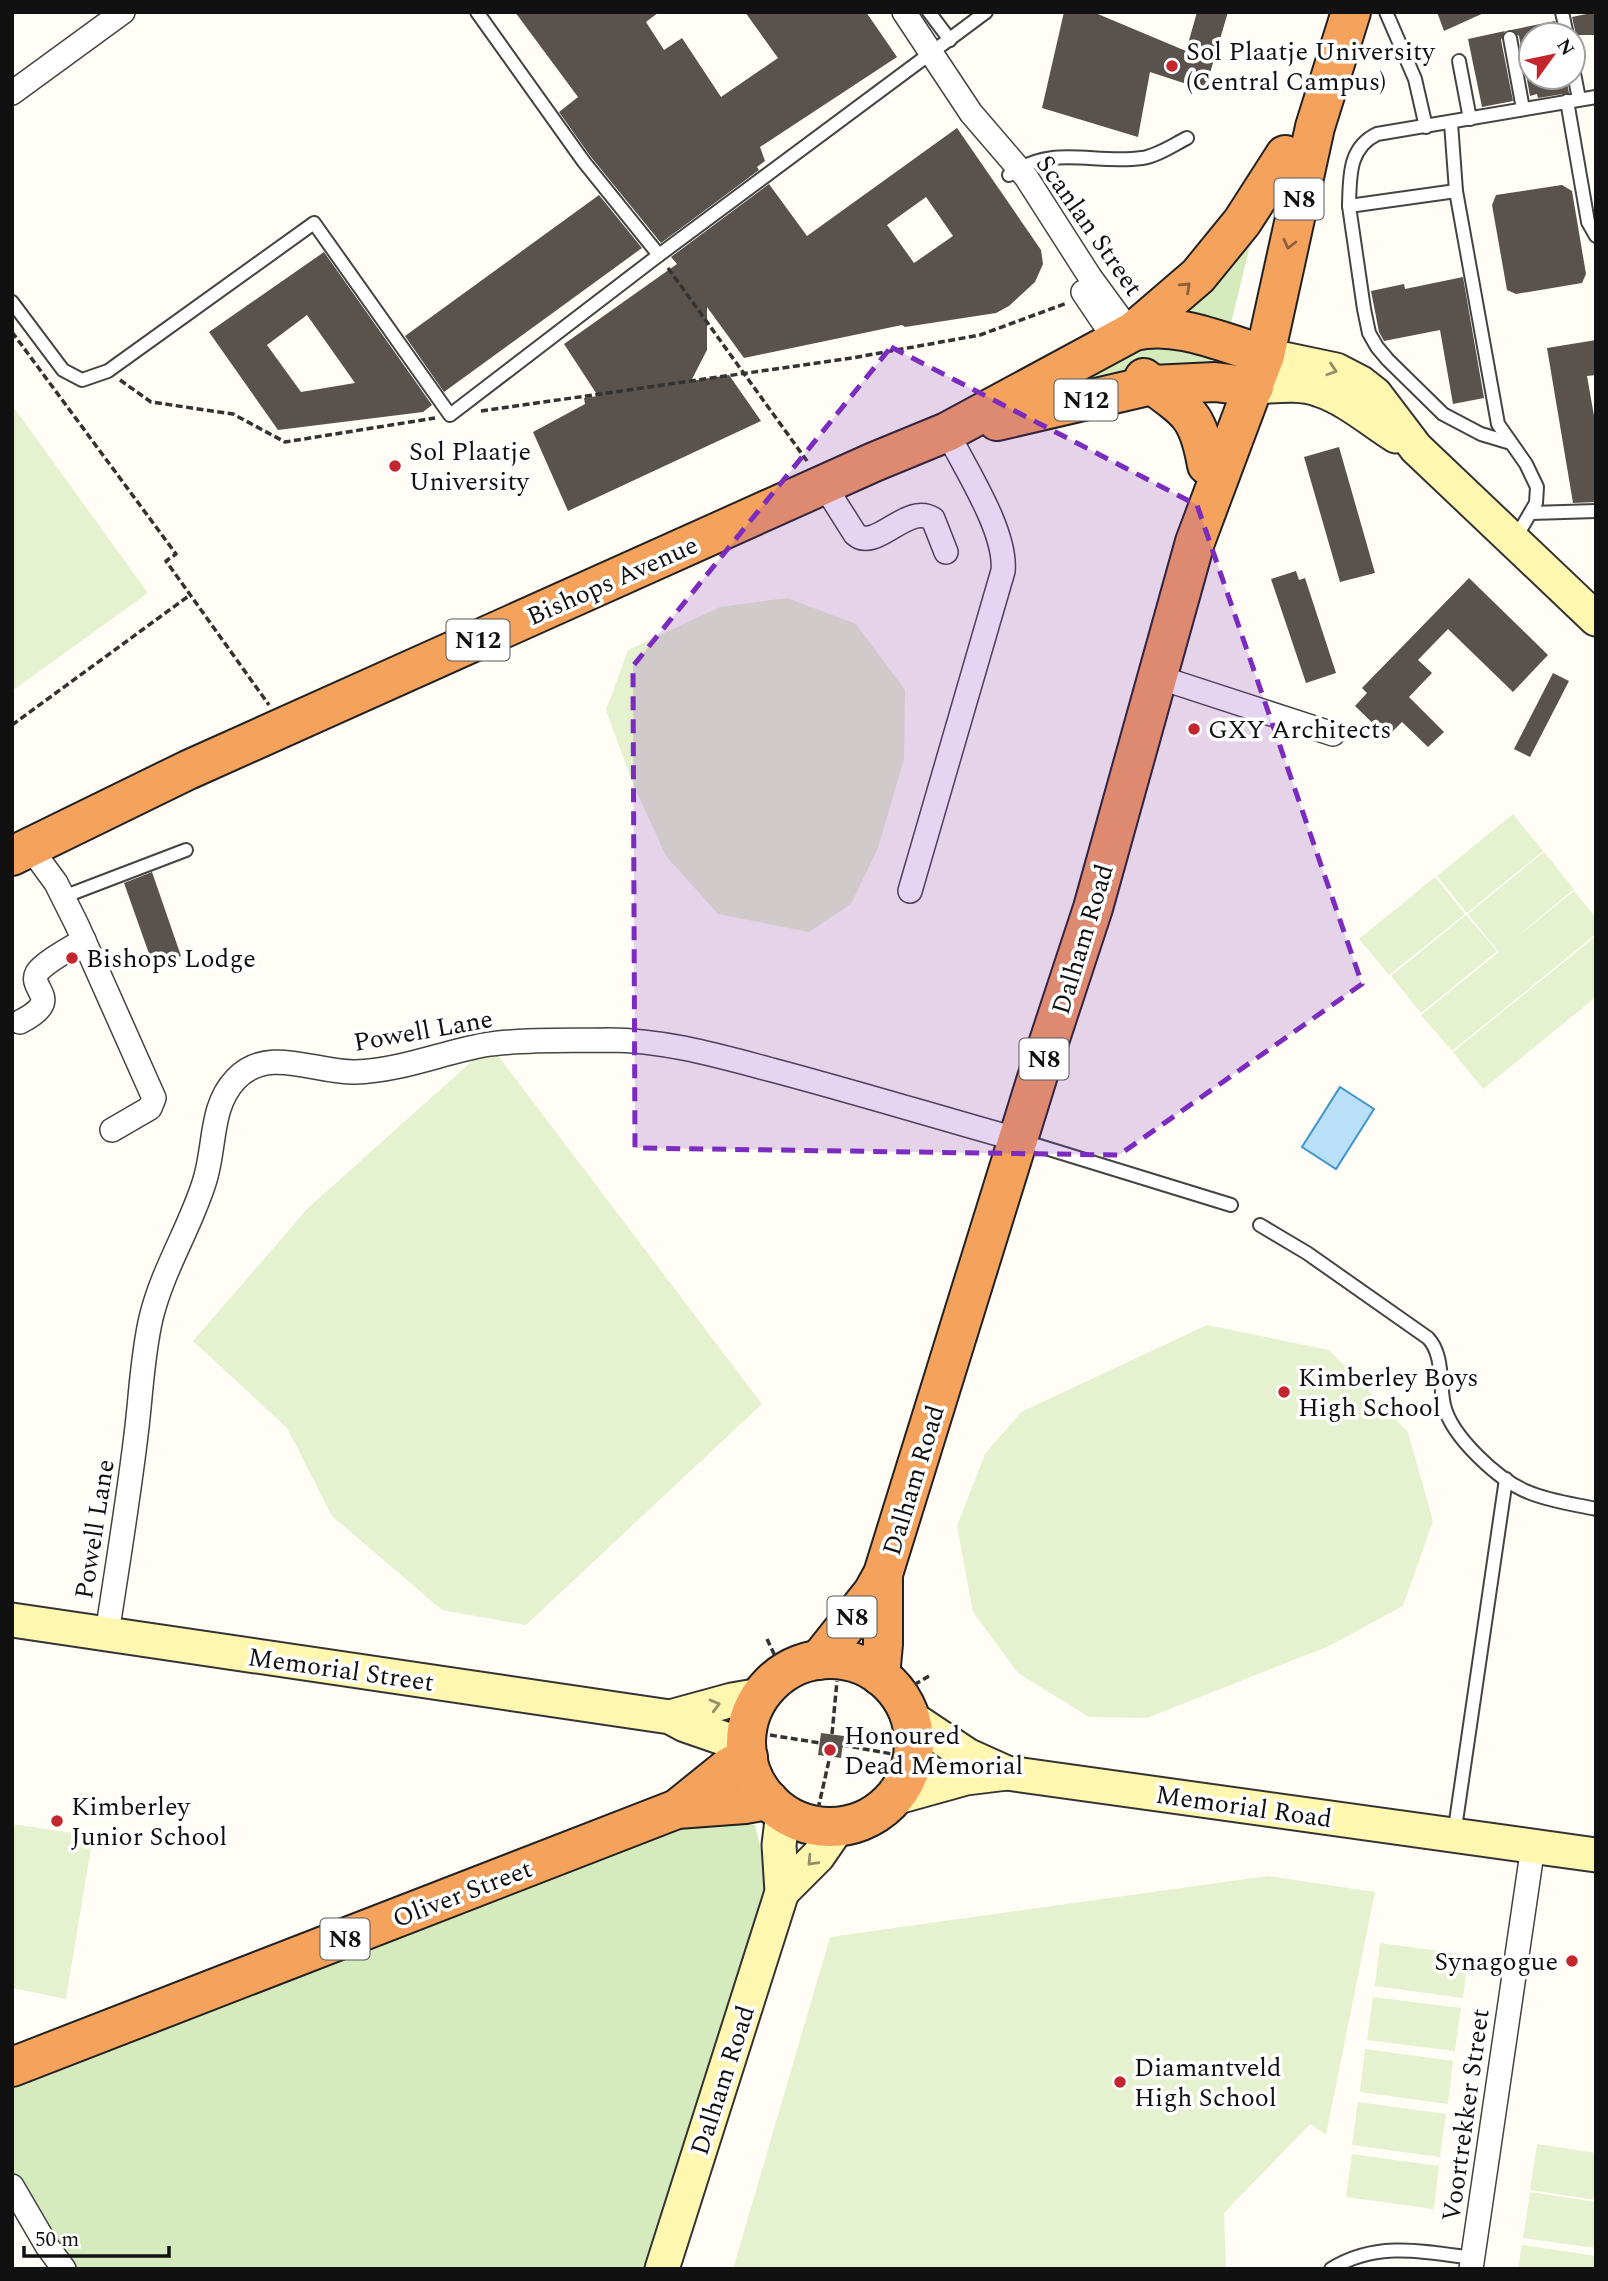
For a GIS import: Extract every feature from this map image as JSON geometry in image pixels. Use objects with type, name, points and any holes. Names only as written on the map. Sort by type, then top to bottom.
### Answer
[{"type":"highway","name":"N8","points":[[1246,368],[1285,155],[1328,12]]},
{"type":"highway","name":"N8","points":[[1246,368],[1351,12]]},
{"type":"highway","points":[[1207,465],[1196,423],[1177,402],[1135,368],[1127,335],[1198,276],[1242,222],[1285,155]]},
{"type":"highway","name":"N12","points":[[947,432],[1127,335],[1148,328],[1176,330],[1246,368]]},
{"type":"highway","name":"N12","points":[[947,432],[1152,384],[1246,368]]},
{"type":"highway","name":"Dalham Road","points":[[1195,542],[1207,465],[1246,368]]},
{"type":"highway","name":"Dalham Road","points":[[799,1676],[873,1592],[883,1574],[1093,908],[1246,368]]},
{"type":"highway","name":"Bishops Avenue","points":[[21,851],[188,770],[947,432]]},
{"type":"highway","name":"Dalham Road","points":[[880,1676],[883,1574]]},
{"type":"highway","name":"N8","points":[[751,1745],[747,1728],[752,1711],[799,1676],[840,1660],[861,1665],[880,1676],[899,1695],[910,1717],[914,1742],[910,1768],[904,1784],[894,1798],[869,1818],[802,1813]]},
{"type":"highway","points":[[751,1745],[755,1780],[802,1813]]},
{"type":"highway","name":"Oliver Street","points":[[677,1810],[751,1745]]},
{"type":"highway","name":"Oliver Street","points":[[12,2067],[70,2047],[677,1810],[745,1804],[802,1813]]},
{"type":"street","points":[[12,93],[122,12]]},
{"type":"street","name":"Scanlan Street","points":[[904,12],[940,47],[971,113],[1002,151],[1035,220],[1085,296],[1127,335]]},
{"type":"street","name":"Scanlan Street","points":[[1014,172],[1090,277],[1127,335]]},
{"type":"street","points":[[1246,368],[1336,370],[1361,383],[1374,394],[1416,448],[1596,619]]},
{"type":"street","points":[[910,891],[1004,560],[1002,547],[991,520],[947,432]]},
{"type":"street","points":[[824,485],[855,534],[861,539],[868,540],[904,521],[924,515],[933,519],[946,552]]},
{"type":"street","points":[[1158,677],[1333,734]]},
{"type":"street","points":[[21,851],[56,883],[154,1098],[150,1108],[112,1130]]},
{"type":"street","points":[[20,1022],[40,1010],[43,1003],[37,973],[84,940]]},
{"type":"street","name":"Powell Lane","points":[[107,1634],[137,1434],[146,1340],[154,1308],[169,1264],[205,1181],[216,1112],[237,1077],[250,1068],[267,1062],[284,1061],[329,1070],[356,1072],[419,1062],[494,1044],[614,1040],[663,1045],[710,1054],[816,1081],[1019,1140]]},
{"type":"street","name":"Memorial Street","points":[[12,1620],[670,1717],[685,1725],[751,1745]]},
{"type":"street","name":"Memorial Street","points":[[670,1717],[732,1700],[799,1676]]},
{"type":"street","points":[[910,1717],[967,1755],[1007,1773]]},
{"type":"street","name":"Memorial Road","points":[[894,1798],[966,1778],[1007,1773],[1596,1855]]},
{"type":"street","name":"Dalham Road","points":[[782,1892],[818,1856],[802,1813]]},
{"type":"street","name":"Dalham Road","points":[[662,2269],[782,1892],[779,1845],[802,1813]]},
{"type":"street","name":"Voortrekker Street","points":[[1472,2264],[1533,1846]]},
{"type":"street","points":[[12,2186],[47,2246],[64,2269]]},
{"type":"lane","points":[[477,12],[584,162],[659,255]]},
{"type":"lane","points":[[929,12],[940,47]]},
{"type":"lane","points":[[12,302],[62,370],[82,380],[107,371],[314,223],[450,415],[659,255],[986,12]]},
{"type":"lane","points":[[1385,12],[1415,79],[1426,127]]},
{"type":"lane","points":[[1510,38],[1523,109]]},
{"type":"lane","points":[[1459,61],[1471,119]]},
{"type":"lane","points":[[1573,91],[1588,222],[1596,236]]},
{"type":"lane","points":[[1511,443],[1481,435],[1443,414],[1377,347],[1369,333],[1363,309],[1349,206],[1350,167],[1360,145],[1377,134],[1596,97]]},
{"type":"lane","points":[[1451,122],[1456,191],[1498,424],[1526,464],[1537,487],[1536,503],[1513,542]]},
{"type":"lane","points":[[1014,172],[1042,159],[1068,155],[1143,158],[1187,138]]},
{"type":"lane","points":[[1349,206],[1456,191]]},
{"type":"lane","points":[[1531,513],[1596,511]]},
{"type":"lane","points":[[63,897],[186,850]]},
{"type":"lane","points":[[1019,1140],[1231,1206]]},
{"type":"lane","points":[[1260,1224],[1307,1253],[1428,1338],[1438,1353],[1443,1402],[1451,1423],[1473,1450],[1506,1479],[1539,1496],[1596,1509]]},
{"type":"lane","points":[[1454,1835],[1506,1479]]},
{"type":"lane","points":[[1331,2269],[1355,2256],[1394,2249],[1472,2264]]},
{"type":"path","points":[[659,255],[824,485]]},
{"type":"path","points":[[107,371],[151,402],[233,414],[285,442],[450,415],[745,374],[980,335],[1085,296]]},
{"type":"path","points":[[12,332],[176,554],[166,561],[284,727]]},
{"type":"path","points":[[12,724],[190,595]]},
{"type":"path","points":[[767,1639],[799,1676],[832,1734]]},
{"type":"path","points":[[751,1745],[820,1743]]},
{"type":"path","points":[[842,1745],[898,1755]]},
{"type":"path","points":[[802,1813],[830,1756]]},
{"type":"highlighted area","points":[[891,347],[1197,505],[1362,984],[1119,1155],[635,1148],[633,666]]},
{"type":"green space","points":[[1255,225],[1227,340],[1166,325]]},
{"type":"green space","points":[[1133,339],[1213,356],[1211,363],[1017,403]]},
{"type":"green space","points":[[12,405],[148,593],[12,691]]},
{"type":"green space","points":[[787,598],[856,624],[905,690],[904,759],[878,848],[851,904],[809,932],[718,914],[666,856],[633,784],[606,710],[628,650],[720,607]]},
{"type":"green space","points":[[1513,814],[1543,851],[1467,913],[1437,876]]},
{"type":"green space","points":[[1544,852],[1574,889],[1503,948],[1574,891],[1596,918],[1596,934],[1452,1051],[1421,1015],[1499,952],[1468,914]]},
{"type":"green space","points":[[1435,877],[1465,914],[1389,975],[1359,939]]},
{"type":"green space","points":[[1466,915],[1497,951],[1421,1013],[1391,976]]},
{"type":"green space","points":[[1596,936],[1596,997],[1483,1089],[1453,1052]]},
{"type":"green space","points":[[490,1045],[762,1404],[526,1625],[442,1610],[332,1516],[287,1428],[193,1341],[308,1208]]},
{"type":"green space","points":[[1207,1325],[1329,1350],[1408,1432],[1433,1521],[1403,1606],[1329,1646],[1147,1718],[1089,1717],[1018,1673],[973,1612],[957,1526],[985,1454],[1021,1412]]},
{"type":"green space","points":[[698,1810],[755,1825],[771,1893],[657,2269],[69,2269],[12,2174],[12,2084]]},
{"type":"green space","points":[[12,1824],[93,1836],[66,1999],[12,1988]]},
{"type":"green space","name":"Diamantveld High School","points":[[1268,1876],[1375,1892],[1326,2135],[1310,2124],[1224,2213],[1226,2269],[733,2269],[830,1937]]},
{"type":"green space","points":[[1380,1943],[1468,1955],[1463,1998],[1375,1986]]},
{"type":"green space","points":[[1373,1997],[1461,2008],[1455,2051],[1367,2040]]},
{"type":"green space","points":[[1365,2049],[1453,2061],[1448,2104],[1360,2092]]},
{"type":"green space","points":[[1358,2102],[1446,2114],[1440,2157],[1352,2145]]},
{"type":"green space","points":[[1537,2144],[1596,2153],[1596,2200],[1530,2190]]},
{"type":"green space","points":[[1352,2154],[1439,2166],[1434,2209],[1346,2197]]},
{"type":"green space","points":[[1530,2192],[1596,2202],[1596,2248],[1523,2238]]},
{"type":"green space","points":[[1522,2245],[1596,2256],[1596,2269],[1518,2269]]},
{"type":"water","points":[[1340,1087],[1374,1109],[1336,1169],[1302,1147]]},
{"type":"building","points":[[515,12],[659,12],[646,22],[664,50],[682,38],[721,97],[778,58],[745,12],[866,12],[897,57],[760,147],[765,161],[757,167],[759,170],[661,243],[591,157],[559,112],[578,97]]},
{"type":"building","name":"Sol Plaatje University (Central Campus)","points":[[1064,12],[1093,12],[1186,51],[1197,12],[1228,12],[1205,90],[1150,72],[1138,137],[1042,108]]},
{"type":"building","points":[[1437,12],[1486,12],[1444,31]]},
{"type":"building","points":[[1596,12],[1596,35],[1587,35],[1587,21],[1573,21],[1572,17]]},
{"type":"building","points":[[1505,31],[1501,40],[1513,101],[1482,107],[1468,39]]},
{"type":"building","points":[[1529,91],[1569,93],[1538,98],[1537,94],[1530,96]]},
{"type":"building","points":[[957,128],[1041,250],[1043,264],[1035,282],[1009,306],[996,313],[905,327],[902,325],[744,358],[707,307],[707,350],[691,381],[729,375],[761,421],[568,511],[533,432],[585,404],[584,398],[598,396],[564,344],[677,264],[671,257],[769,184],[807,236]],"holes":[[[926,197],[953,236],[914,263],[887,225]]]},
{"type":"building","points":[[1562,185],[1572,191],[1586,274],[1582,283],[1516,294],[1507,290],[1492,205],[1496,195]]},
{"type":"building","points":[[599,195],[642,248],[444,392],[405,336]]},
{"type":"building","points":[[324,252],[432,405],[423,412],[278,430],[209,332]],"holes":[[[307,315],[355,383],[301,392],[267,345]]]},
{"type":"building","points":[[1463,277],[1484,398],[1453,404],[1440,330],[1384,341],[1379,332],[1371,291],[1404,284],[1405,289]]},
{"type":"building","points":[[1596,340],[1596,375],[1587,376],[1596,427],[1596,502],[1573,503],[1547,348]]},
{"type":"building","points":[[1339,447],[1375,573],[1340,582],[1304,457]]},
{"type":"building","points":[[1296,571],[1299,580],[1305,578],[1336,673],[1306,683],[1271,579]]},
{"type":"building","points":[[1469,578],[1548,655],[1513,692],[1448,629],[1418,660],[1432,673],[1409,697],[1444,732],[1428,747],[1402,722],[1387,737],[1355,706],[1367,693],[1362,688]]},
{"type":"building","points":[[1553,673],[1569,681],[1530,757],[1514,749]]},
{"type":"building","points":[[152,872],[181,956],[153,965],[124,883]]},
{"type":"building","name":"Honoured Dead Memorial","points":[[821,1733],[844,1736],[841,1758],[818,1755]]},
{"type":"place","name":"Sol Plaatje University (Central Campus)","points":[[1172,66]]},
{"type":"place","name":"Sol Plaatje University","points":[[395,466]]},
{"type":"place","name":"GXY Architects","points":[[1194,729]]},
{"type":"place","name":"Bishops Lodge","points":[[72,958]]},
{"type":"place","name":"Kimberley Boys High School","points":[[1284,1392]]},
{"type":"place","name":"Honoured Dead Memorial","points":[[830,1750]]},
{"type":"place","name":"Kimberley Junior School","points":[[57,1821]]},
{"type":"place","name":"Synagogue","points":[[1572,1961]]},
{"type":"place","name":"Diamantveld High School","points":[[1120,2082]]}]
